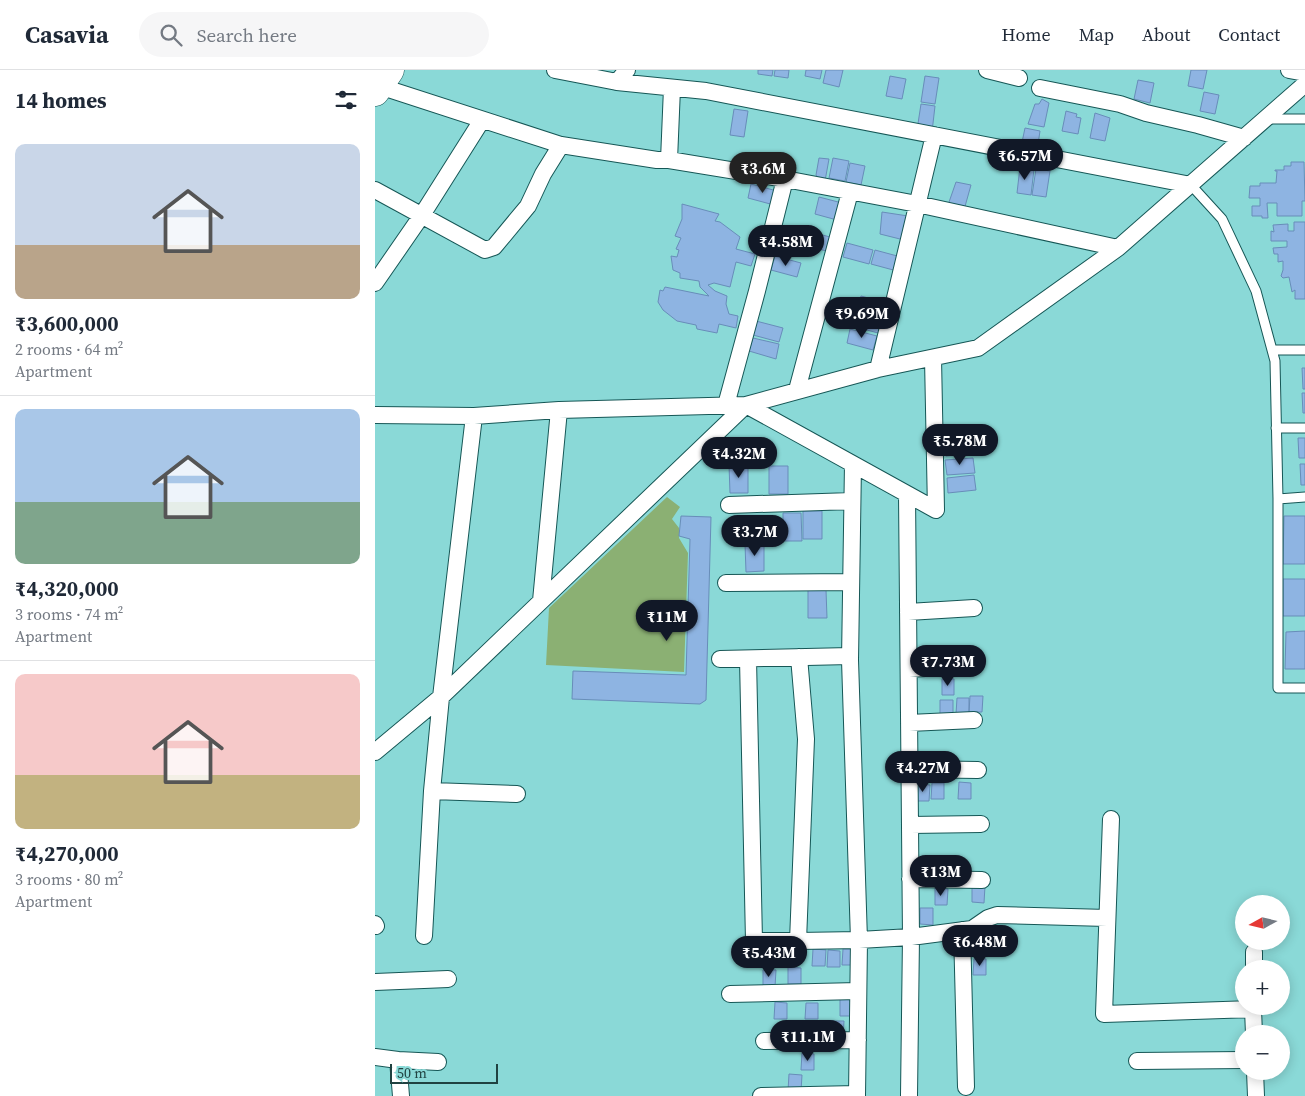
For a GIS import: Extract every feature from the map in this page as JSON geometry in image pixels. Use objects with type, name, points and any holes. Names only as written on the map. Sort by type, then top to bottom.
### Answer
[{"type":"street","points":[[555,70],[622,76],[672,88],[706,91],[1191,185]]},
{"type":"street","points":[[987,70],[1019,78]]},
{"type":"street","points":[[1289,70],[1305,73]]},
{"type":"street","points":[[381,83],[482,120],[561,145],[785,179],[917,204],[1118,248]]},
{"type":"street","points":[[375,414],[474,416],[559,410],[746,405],[878,369],[978,348],[1118,248],[1305,84]]},
{"type":"street","points":[[669,160],[672,88]]},
{"type":"street","points":[[1040,88],[1119,104],[1146,113],[1245,138]]},
{"type":"street","points":[[375,283],[422,215],[482,120]]},
{"type":"street","points":[[878,369],[933,135]]},
{"type":"street","points":[[375,190],[485,250],[494,247],[528,206],[543,174],[561,145]]},
{"type":"street","points":[[726,405],[785,179]]},
{"type":"street","points":[[797,390],[850,192]]},
{"type":"street","points":[[746,405],[935,510],[933,358]]},
{"type":"street","points":[[375,752],[441,698],[746,405]]},
{"type":"street","points":[[541,601],[559,410]]},
{"type":"street","points":[[424,936],[432,791],[474,416]]},
{"type":"street","points":[[761,1096],[857,1095],[859,940],[851,656],[853,464]]},
{"type":"street","points":[[907,494],[911,937],[909,1096]]},
{"type":"street","points":[[729,505],[852,501]]},
{"type":"street","points":[[726,583],[851,582]]},
{"type":"street","points":[[908,612],[974,608]]},
{"type":"street","points":[[720,659],[851,656]]},
{"type":"street","points":[[748,658],[754,941],[859,940],[911,937],[971,929],[988,918],[997,915],[1107,918]]},
{"type":"street","points":[[798,941],[806,739],[799,658]]},
{"type":"street","points":[[909,669],[974,665]]},
{"type":"street","points":[[909,723],[975,720]]},
{"type":"street","points":[[909,770],[978,770]]},
{"type":"street","points":[[432,791],[517,794]]},
{"type":"street","points":[[1111,819],[1104,1014],[1235,1009]]},
{"type":"street","points":[[910,824],[981,824]]},
{"type":"street","points":[[910,879],[981,880]]},
{"type":"street","points":[[962,930],[966,1087]]},
{"type":"street","points":[[1254,952],[1254,960]]},
{"type":"street","points":[[375,982],[447,979]]},
{"type":"street","points":[[729,994],[858,991]]},
{"type":"street","points":[[764,1041],[858,1040]]},
{"type":"street","points":[[375,1058],[438,1062]]},
{"type":"street","points":[[398,1060],[401,1096]]},
{"type":"street","points":[[1137,1061],[1235,1060]]},
{"type":"street","points":[[1255,1080],[1256,1096]]},
{"type":"lane","points":[[1266,119],[1305,119]]},
{"type":"lane","points":[[1191,185],[1222,220],[1256,291],[1273,350],[1275,361],[1278,499],[1278,688],[1305,688]]},
{"type":"lane","points":[[1273,350],[1305,350]]},
{"type":"lane","points":[[1276,428],[1305,428]]},
{"type":"lane","points":[[1278,499],[1305,497]]},
{"type":"green space","points":[[667,497],[680,507],[672,519],[679,528],[679,538],[688,553],[684,672],[546,665],[549,608]]},
{"type":"building","points":[[758,70],[773,70],[772,76],[758,74]]},
{"type":"building","points":[[775,70],[789,70],[788,78],[774,76]]},
{"type":"building","points":[[806,70],[822,70],[820,79],[805,76]]},
{"type":"building","points":[[826,70],[843,70],[839,87],[823,83]]},
{"type":"building","points":[[1191,70],[1207,70],[1203,89],[1188,86]]},
{"type":"building","points":[[890,76],[906,79],[902,99],[886,96]]},
{"type":"building","points":[[925,76],[939,78],[935,104],[921,102]]},
{"type":"building","points":[[1138,80],[1154,83],[1150,103],[1134,99]]},
{"type":"building","points":[[1204,92],[1219,95],[1215,114],[1200,111]]},
{"type":"building","points":[[1042,99],[1049,103],[1044,127],[1028,124],[1035,104],[1039,104]]},
{"type":"building","points":[[921,104],[935,106],[932,132],[917,130]]},
{"type":"building","points":[[734,109],[748,111],[744,137],[730,135]]},
{"type":"building","points":[[1066,111],[1077,114],[1076,117],[1081,118],[1078,134],[1062,131]]},
{"type":"building","points":[[1095,113],[1110,118],[1105,141],[1090,138]]},
{"type":"building","points":[[1025,128],[1040,131],[1037,151],[1021,147]]},
{"type":"building","points":[[819,158],[829,159],[825,181],[819,180],[816,175]]},
{"type":"building","points":[[833,158],[849,161],[845,181],[829,178]]},
{"type":"building","points":[[1291,162],[1304,162],[1305,201],[1302,201],[1302,216],[1277,216],[1277,203],[1267,203],[1268,218],[1252,216],[1252,206],[1260,206],[1260,198],[1249,198],[1250,186],[1260,186],[1260,183],[1276,183],[1277,171],[1275,170],[1284,170],[1284,166],[1291,166]]},
{"type":"building","points":[[850,163],[865,166],[861,185],[846,182]]},
{"type":"building","points":[[1020,167],[1034,169],[1031,195],[1017,193]]},
{"type":"building","points":[[1036,169],[1050,171],[1046,197],[1032,195]]},
{"type":"building","points":[[956,182],[971,185],[964,210],[948,205]]},
{"type":"building","points":[[751,184],[777,191],[774,205],[748,198]]},
{"type":"building","points":[[819,197],[842,203],[837,220],[815,214]]},
{"type":"building","points":[[682,204],[719,214],[715,221],[720,222],[740,237],[736,249],[755,254],[751,266],[736,262],[730,287],[714,283],[708,285],[715,291],[727,296],[726,304],[729,314],[738,316],[736,328],[719,324],[717,333],[697,329],[696,325],[677,321],[663,310],[658,302],[660,290],[663,291],[665,287],[709,296],[700,287],[699,281],[680,278],[680,273],[673,270],[671,256],[677,257],[679,250],[676,249],[681,238],[675,236],[682,219]]},
{"type":"building","points":[[882,212],[908,216],[904,240],[880,234]]},
{"type":"building","points":[[1294,222],[1305,222],[1305,299],[1295,299],[1295,290],[1292,292],[1289,277],[1283,278],[1281,276],[1283,261],[1278,262],[1278,254],[1274,254],[1273,248],[1287,247],[1287,241],[1271,241],[1271,231],[1274,232],[1273,225],[1288,224],[1288,231],[1294,231]]},
{"type":"building","points":[[807,231],[834,238],[830,252],[804,245]]},
{"type":"building","points":[[847,243],[873,250],[869,264],[843,257]]},
{"type":"building","points":[[875,250],[901,257],[897,271],[871,264]]},
{"type":"building","points":[[775,256],[801,263],[797,277],[771,270]]},
{"type":"building","points":[[861,296],[887,303],[883,317],[857,310]]},
{"type":"building","points":[[855,312],[882,319],[878,333],[852,326]]},
{"type":"building","points":[[756,321],[783,328],[779,342],[753,335]]},
{"type":"building","points":[[850,329],[877,336],[873,350],[847,343]]},
{"type":"building","points":[[753,338],[779,344],[776,359],[749,351]]},
{"type":"building","points":[[1302,368],[1305,368],[1305,389],[1303,389]]},
{"type":"building","points":[[1302,393],[1305,393],[1305,413],[1303,413]]},
{"type":"building","points":[[972,438],[973,453],[946,456],[944,441]]},
{"type":"building","points":[[1298,438],[1305,438],[1305,458],[1299,458]]},
{"type":"building","points":[[973,458],[975,473],[947,475],[945,460]]},
{"type":"building","points":[[1300,464],[1305,464],[1305,485],[1301,485]]},
{"type":"building","points":[[729,465],[748,465],[748,493],[730,493]]},
{"type":"building","points":[[769,466],[788,466],[788,494],[769,494]]},
{"type":"building","points":[[974,475],[976,490],[948,493],[947,478]]},
{"type":"building","points":[[803,511],[822,511],[822,539],[803,539]]},
{"type":"building","points":[[783,513],[801,513],[802,541],[783,541]]},
{"type":"building","points":[[681,516],[711,517],[706,700],[700,704],[572,699],[573,671],[686,675],[690,539],[679,536]]},
{"type":"building","points":[[1284,516],[1305,516],[1305,564],[1283,564]]},
{"type":"building","points":[[764,543],[764,571],[746,572],[745,544]]},
{"type":"building","points":[[1283,579],[1305,579],[1305,616],[1283,616]]},
{"type":"building","points":[[808,590],[826,590],[827,618],[808,618]]},
{"type":"building","points":[[1305,631],[1305,669],[1285,669],[1286,632]]},
{"type":"building","points":[[942,679],[954,679],[954,695],[942,695]]},
{"type":"building","points":[[970,696],[983,696],[982,712],[969,712]]},
{"type":"building","points":[[957,698],[969,698],[969,715],[956,714]]},
{"type":"building","points":[[940,700],[953,700],[953,717],[940,716]]},
{"type":"building","points":[[959,782],[971,783],[971,799],[958,799]]},
{"type":"building","points":[[932,783],[944,783],[944,799],[931,799]]},
{"type":"building","points":[[917,784],[930,785],[929,801],[917,801]]},
{"type":"building","points":[[972,886],[985,886],[984,903],[972,902]]},
{"type":"building","points":[[935,888],[948,889],[947,905],[935,905]]},
{"type":"building","points":[[920,908],[933,908],[933,925],[920,924]]},
{"type":"building","points":[[813,949],[826,950],[825,966],[812,966]]},
{"type":"building","points":[[843,949],[855,949],[855,965],[842,965]]},
{"type":"building","points":[[828,950],[840,951],[840,967],[827,967]]},
{"type":"building","points":[[974,959],[986,959],[986,975],[973,975]]},
{"type":"building","points":[[788,967],[801,968],[801,984],[788,984]]},
{"type":"building","points":[[763,970],[776,970],[775,987],[763,987]]},
{"type":"building","points":[[840,999],[853,1000],[852,1016],[840,1016]]},
{"type":"building","points":[[775,1002],[787,1003],[787,1019],[774,1019]]},
{"type":"building","points":[[806,1003],[818,1003],[818,1019],[805,1019]]},
{"type":"building","points":[[816,1021],[829,1021],[828,1038],[816,1038]]},
{"type":"building","points":[[831,1021],[844,1021],[843,1038],[831,1037]]},
{"type":"building","points":[[802,1053],[814,1054],[814,1070],[801,1070]]},
{"type":"building","points":[[789,1074],[802,1075],[801,1091],[788,1091]]}]
